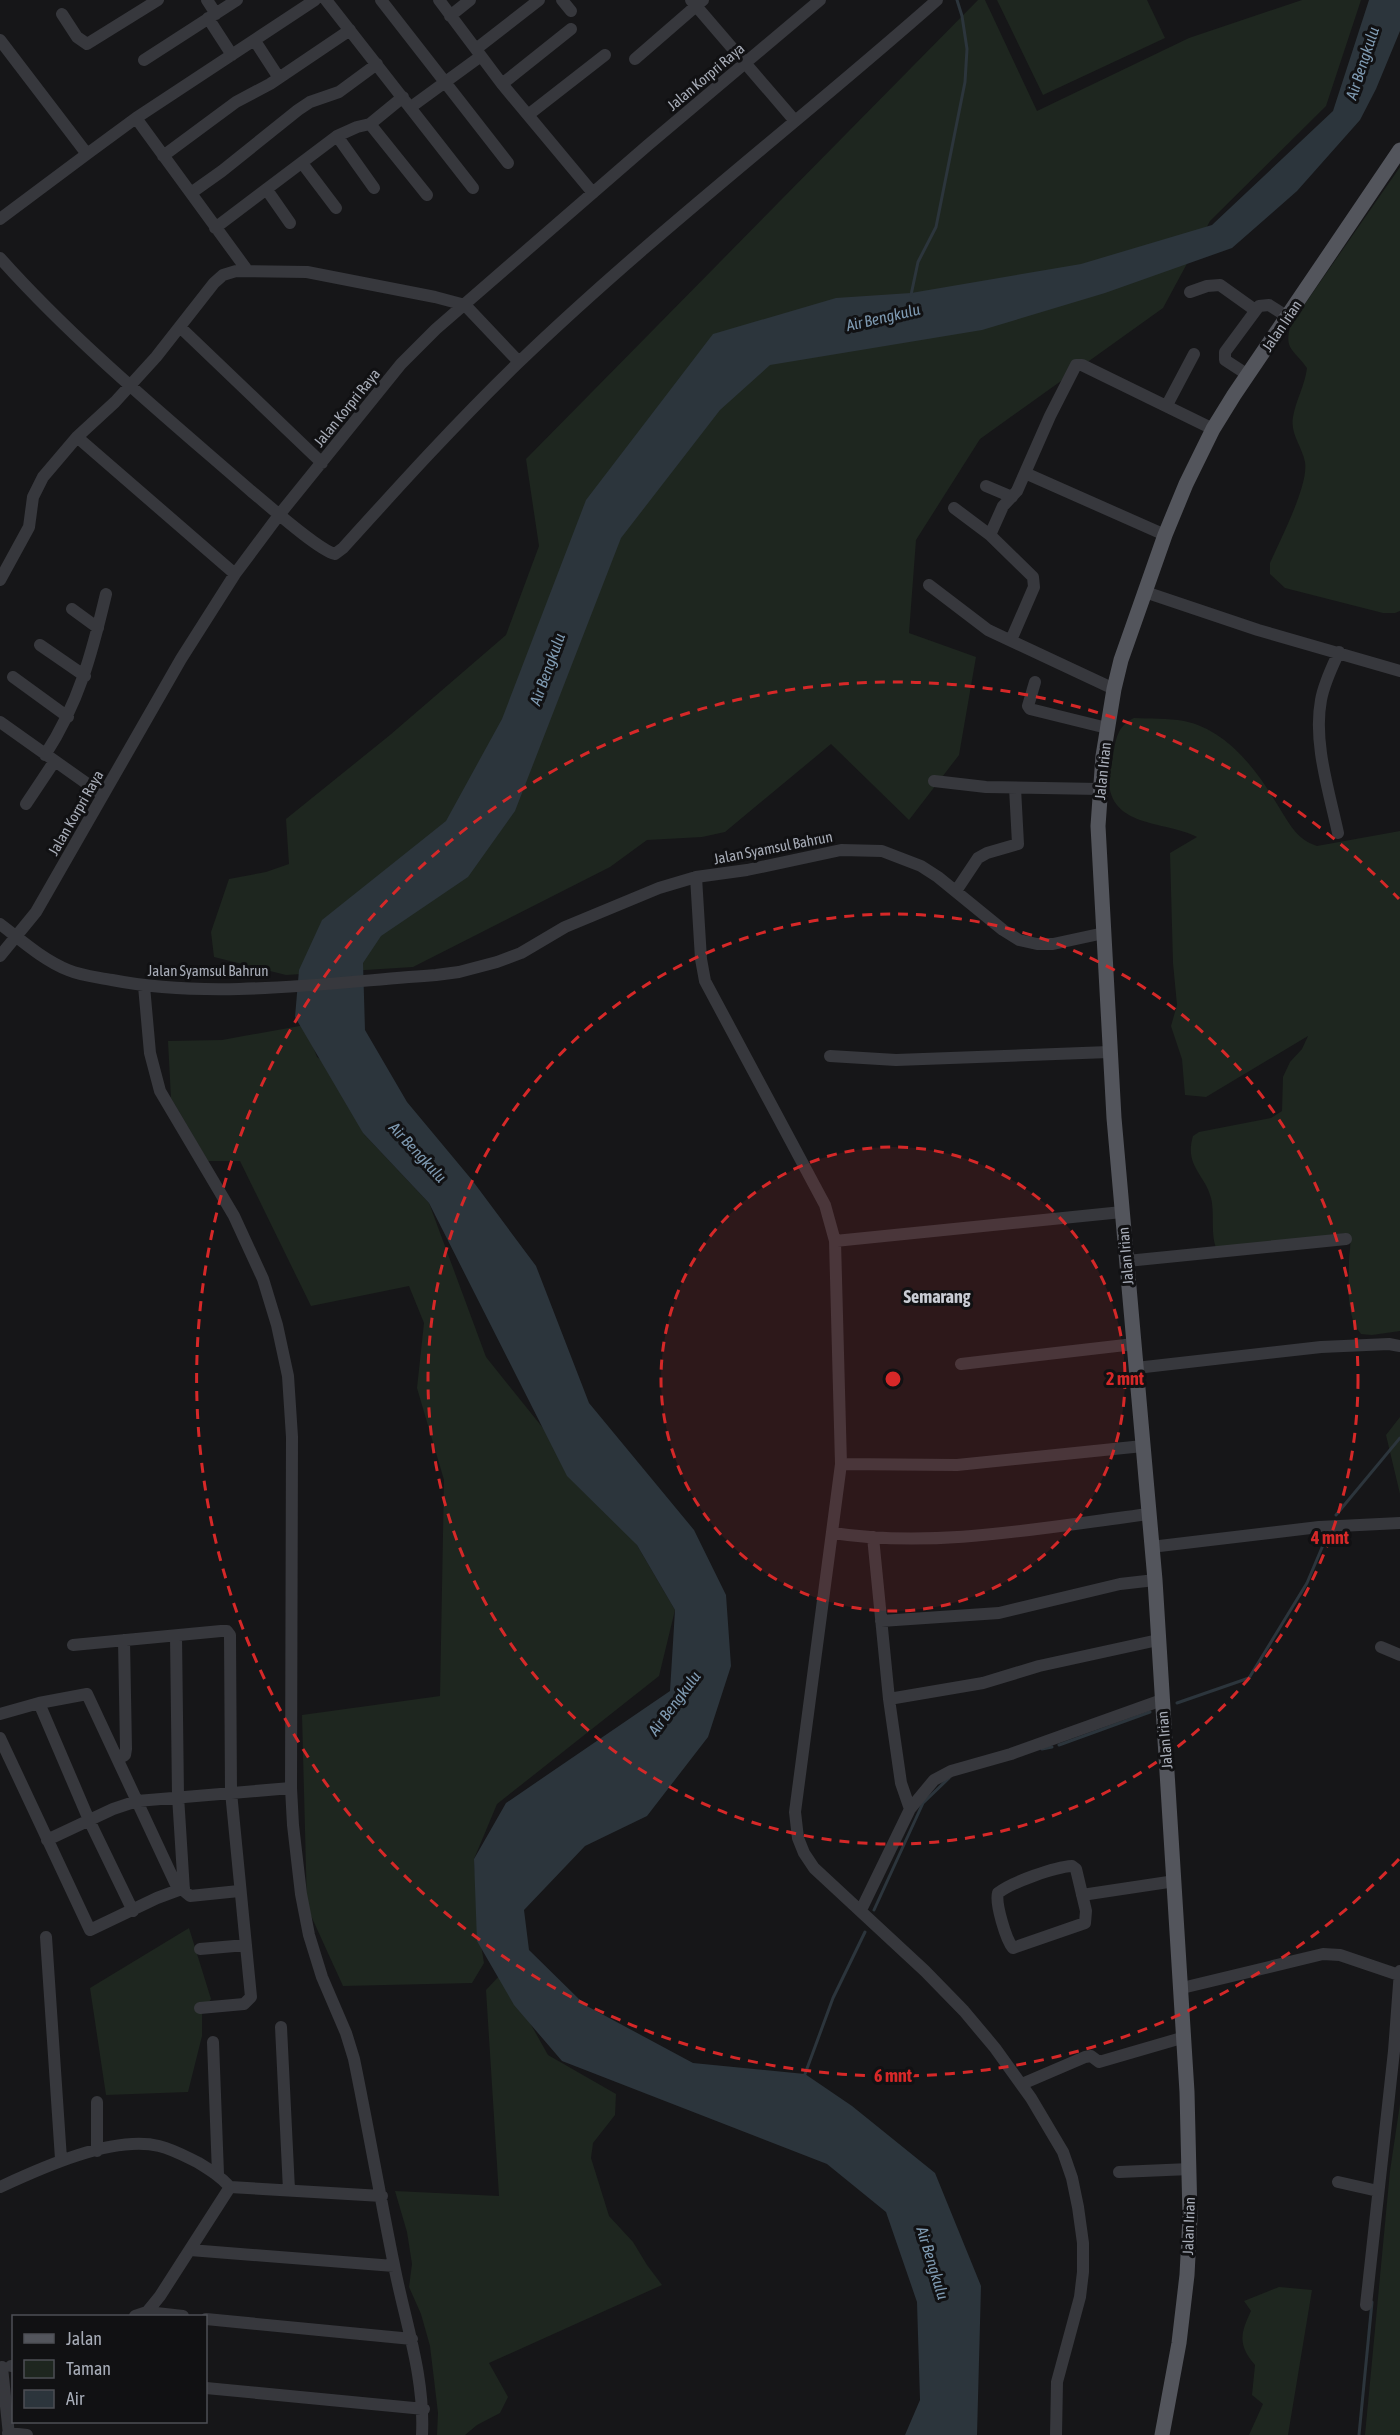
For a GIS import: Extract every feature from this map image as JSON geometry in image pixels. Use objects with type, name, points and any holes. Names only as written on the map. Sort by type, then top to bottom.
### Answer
[{"type":"main road","name":"Jalan Irian","points":[[1162,2435],[1179,2343],[1187,2275],[1190,2169],[1185,2037],[1155,1580],[1109,1052],[1098,826],[1100,789],[1114,689],[1144,592],[1186,484],[1214,429],[1248,375],[1400,150]]},
{"type":"street","points":[[62,14],[77,37],[87,44],[158,0]]},
{"type":"street","points":[[207,0],[212,16],[232,55]]},
{"type":"street","points":[[144,60],[237,0]]},
{"type":"street","points":[[0,219],[136,118],[315,0]]},
{"type":"street","points":[[326,0],[473,188]]},
{"type":"street","points":[[381,0],[508,163]]},
{"type":"street","points":[[439,0],[502,84],[593,193]]},
{"type":"street","points":[[450,16],[470,0]]},
{"type":"street","points":[[411,107],[445,82],[539,0]]},
{"type":"street","points":[[562,0],[571,11]]},
{"type":"street","name":"Jalan Korpri Raya","points":[[0,956],[36,912],[181,659],[235,574],[279,515],[401,364],[593,193],[820,0]]},
{"type":"street","points":[[0,258],[130,386],[279,515],[330,554],[337,554],[519,362],[714,189],[937,0]]},
{"type":"street","points":[[635,59],[697,2],[745,64],[795,122]]},
{"type":"street","points":[[502,84],[571,29]]},
{"type":"street","points":[[164,156],[236,102],[279,78],[350,30]]},
{"type":"street","points":[[0,40],[87,154]]},
{"type":"street","points":[[255,41],[279,78]]},
{"type":"street","points":[[528,115],[605,55]]},
{"type":"street","points":[[191,193],[298,110],[310,102],[339,92],[377,64]]},
{"type":"street","points":[[215,228],[337,136],[370,124],[403,97]]},
{"type":"street","points":[[136,118],[247,270]]},
{"type":"street","points":[[370,124],[427,195]]},
{"type":"street","points":[[337,136],[374,188]]},
{"type":"street","points":[[302,163],[336,208]]},
{"type":"street","points":[[267,190],[290,223]]},
{"type":"street","points":[[0,580],[29,527],[33,497],[38,484],[77,438],[130,386],[221,276],[247,270],[307,272],[405,290],[465,305],[519,362]]},
{"type":"street","points":[[1190,292],[1207,286],[1220,285],[1255,310]]},
{"type":"street","points":[[1248,375],[1225,360],[1224,354],[1255,310],[1265,305],[1288,317]]},
{"type":"street","points":[[180,328],[322,463]]},
{"type":"street","points":[[1167,405],[1194,354]]},
{"type":"street","points":[[990,535],[1003,506],[1012,497],[1025,473],[1076,365],[1082,365],[1214,429]]},
{"type":"street","points":[[77,438],[235,574]]},
{"type":"street","points":[[1025,473],[1165,535]]},
{"type":"street","points":[[986,486],[1012,497]]},
{"type":"street","points":[[954,508],[990,535],[1031,573],[1034,587],[1011,640]]},
{"type":"street","points":[[929,585],[988,630],[1114,689]]},
{"type":"street","points":[[1144,592],[1258,630],[1400,671]]},
{"type":"street","points":[[26,804],[50,758],[85,676],[106,594]]},
{"type":"street","points":[[72,609],[98,628]]},
{"type":"street","points":[[40,645],[85,676]]},
{"type":"street","points":[[1338,652],[1326,681],[1319,709],[1323,757],[1338,833]]},
{"type":"street","points":[[13,677],[68,717]]},
{"type":"street","points":[[1035,682],[1028,706],[1030,709],[1107,728]]},
{"type":"street","points":[[0,722],[103,795]]},
{"type":"street","points":[[934,781],[956,785],[1015,788],[1100,789]]},
{"type":"street","points":[[956,891],[978,858],[987,853],[1017,845],[1015,788]]},
{"type":"street","name":"Jalan Syamsul Bahrun","points":[[0,924],[64,969],[144,986],[222,988],[288,986],[436,975],[459,972],[521,953],[565,927],[659,888],[696,878],[747,870],[841,850],[864,849],[898,856],[921,866],[956,891],[1003,930],[1028,943],[1053,944],[1104,933]]},
{"type":"street","points":[[696,878],[701,959],[705,981],[825,1205],[835,1241],[841,1464],[816,1645],[795,1824],[804,1853],[814,1868],[861,1910],[964,2011],[1022,2084],[1049,2125],[1063,2152],[1074,2187],[1083,2243],[1083,2272],[1080,2297],[1057,2382],[1056,2435]]},
{"type":"street","points":[[144,986],[150,1053],[160,1091],[247,1241],[263,1279],[277,1325],[288,1376],[293,1490],[291,1788],[301,1894],[309,1935],[322,1977],[346,2033],[354,2059],[394,2266],[421,2382],[424,2409],[422,2435]]},
{"type":"street","points":[[830,1056],[896,1060],[1109,1052]]},
{"type":"street","points":[[835,1241],[1122,1212]]},
{"type":"street","points":[[1126,1262],[1346,1239]]},
{"type":"street","points":[[961,1364],[1134,1344]]},
{"type":"street","points":[[1136,1368],[1321,1347],[1389,1344],[1400,1346]]},
{"type":"street","points":[[841,1464],[957,1465],[1143,1446]]},
{"type":"street","points":[[833,1533],[873,1537],[964,1537],[1149,1514]]},
{"type":"street","points":[[1151,1546],[1319,1527],[1400,1522]]},
{"type":"street","points":[[873,1537],[900,1783],[910,1809]]},
{"type":"street","points":[[881,1621],[999,1613],[1120,1584],[1155,1580]]},
{"type":"street","points":[[74,1645],[221,1631],[227,1631],[230,1635],[231,1792],[251,1994],[249,2002],[240,2005],[200,2008]]},
{"type":"street","points":[[176,1636],[181,1889]]},
{"type":"street","points":[[118,1759],[124,1755],[126,1749],[124,1640]]},
{"type":"street","points":[[889,1699],[983,1683],[1039,1666],[1158,1640]]},
{"type":"street","points":[[1381,1647],[1400,1655]]},
{"type":"street","points":[[0,1714],[39,1702],[82,1693],[87,1694],[136,1801],[181,1889],[190,1896],[239,1891]]},
{"type":"street","points":[[861,1910],[910,1809],[934,1780],[951,1771],[1011,1754],[1162,1700]]},
{"type":"street","points":[[39,1702],[89,1820],[133,1911]]},
{"type":"street","points":[[0,1738],[90,1930],[181,1889]]},
{"type":"street","points":[[47,1840],[136,1801],[291,1788]]},
{"type":"street","points":[[1072,1866],[1076,1869],[1082,1895],[1087,1916],[1083,1924],[1017,1948],[1010,1945],[997,1899],[1000,1891],[1072,1866]]},
{"type":"street","points":[[1082,1895],[1175,1881]]},
{"type":"street","points":[[46,1938],[61,2159]]},
{"type":"street","points":[[200,1949],[246,1945]]},
{"type":"street","points":[[1182,1988],[1323,1954],[1340,1955],[1400,1973],[1366,2305]]},
{"type":"street","points":[[281,2027],[289,2190]]},
{"type":"street","points":[[1022,2084],[1085,2056],[1099,2062],[1185,2037]]},
{"type":"street","points":[[213,2042],[218,2174]]},
{"type":"street","points":[[97,2102],[97,2151]]},
{"type":"street","points":[[0,2187],[61,2159],[130,2145],[159,2146],[186,2156],[218,2174],[230,2187],[382,2196]]},
{"type":"street","points":[[1119,2172],[1190,2169]]},
{"type":"street","points":[[1338,2182],[1378,2191]]},
{"type":"street","points":[[141,2314],[190,2250],[230,2187]]},
{"type":"street","points":[[190,2250],[394,2266]]},
{"type":"street","points":[[141,2314],[162,2315]]},
{"type":"street","points":[[207,2319],[412,2339]]},
{"type":"street","points":[[8,2366],[8,2434],[27,2435]]},
{"type":"street","points":[[207,2388],[391,2408],[424,2409]]},
{"type":"green space","points":[[978,0],[985,0],[1037,111],[1189,38],[1302,0],[1361,0],[1326,106],[1210,221],[1163,308],[980,439],[916,540],[909,633],[976,657],[959,755],[909,820],[831,744],[725,832],[702,837],[647,840],[610,867],[413,967],[286,975],[214,957],[211,932],[229,879],[266,872],[289,864],[286,819],[390,735],[506,635],[539,546],[526,459]]},
{"type":"green space","points":[[997,0],[1147,0],[1165,38],[1043,95]]},
{"type":"green space","points":[[1400,167],[1400,611],[1383,613],[1285,588],[1270,574],[1270,563],[1293,512],[1305,472],[1305,462],[1293,423],[1294,411],[1307,368],[1289,344],[1291,324]]},
{"type":"green space","points":[[1134,718],[1184,721],[1214,733],[1227,742],[1260,778],[1298,835],[1317,846],[1400,831],[1400,1331],[1372,1335],[1361,1334],[1356,1327],[1349,1299],[1350,1243],[1347,1233],[1217,1250],[1211,1198],[1191,1155],[1193,1136],[1199,1132],[1271,1118],[1282,1111],[1283,1077],[1290,1062],[1302,1049],[1308,1036],[1206,1097],[1185,1095],[1182,1059],[1171,1026],[1177,1005],[1173,963],[1170,853],[1197,837],[1131,816],[1120,809],[1113,798],[1109,777],[1116,739],[1124,725]]},
{"type":"green space","points":[[305,1025],[317,1057],[352,1080],[363,1133],[429,1203],[486,1357],[637,1545],[675,1610],[659,1676],[497,1804],[474,1859],[479,1932],[484,1963],[472,1983],[343,1986],[307,1907],[302,1715],[440,1696],[444,1480],[417,1388],[424,1323],[409,1286],[311,1306],[240,1161],[208,1161],[171,1098],[168,1041],[222,1040]]},
{"type":"green space","points":[[1400,1417],[1400,1494],[1386,1435]]},
{"type":"green space","points":[[189,1928],[211,1999],[202,2014],[202,2036],[188,2092],[106,2095],[90,1988]]},
{"type":"green space","points":[[502,1973],[548,2055],[616,2094],[615,2115],[593,2143],[591,2158],[609,2216],[633,2242],[662,2285],[489,2363],[508,2397],[500,2413],[477,2425],[465,2435],[437,2435],[438,2413],[430,2346],[421,2314],[409,2287],[412,2264],[407,2232],[395,2191],[499,2196],[486,1990]]},
{"type":"green space","points":[[1400,2104],[1400,2435],[1365,2435],[1390,2171]]},
{"type":"green space","points":[[1279,2287],[1312,2290],[1288,2435],[1249,2435],[1263,2404],[1252,2395],[1255,2365],[1249,2358],[1242,2339],[1251,2311],[1244,2301]]},
{"type":"water","name":"Air Bengkulu","points":[[1369,0],[1400,0],[1400,31],[1376,89],[1360,120],[1297,191],[1232,248],[1105,293],[982,330],[770,365],[720,410],[621,538],[515,811],[468,877],[381,936],[363,963],[365,1030],[407,1102],[472,1180],[536,1266],[589,1403],[694,1530],[726,1595],[731,1666],[708,1737],[647,1816],[585,1846],[524,1910],[529,1950],[585,2005],[693,2063],[805,2074],[852,2106],[935,2173],[981,2286],[977,2435],[905,2435],[920,2400],[917,2302],[886,2212],[827,2164],[562,2061],[514,2005],[477,1941],[474,1859],[506,1803],[670,1691],[675,1610],[637,1545],[567,1476],[429,1203],[363,1133],[295,1017],[299,970],[322,920],[446,821],[502,719],[586,500],[713,334],[836,298],[911,293],[1081,264],[1212,225],[1333,111]]},
{"type":"waterway","name":"Air Bengkulu","points":[[911,295],[918,262],[936,227],[965,82],[967,49],[957,0]]},
{"type":"waterway","points":[[1336,1515],[1400,1438]]},
{"type":"waterway","points":[[1177,1703],[1249,1678],[1307,1583],[1329,1531]]},
{"type":"waterway","points":[[1059,1745],[1150,1712]]},
{"type":"waterway","points":[[1042,1749],[1052,1747]]},
{"type":"waterway","points":[[874,1910],[923,1803],[949,1778]]},
{"type":"waterway","points":[[805,2074],[833,1998],[865,1932]]},
{"type":"waterway","points":[[1359,2435],[1372,2302]]},
{"type":"district","name":"Semarang","points":[[937,1297]]}]
